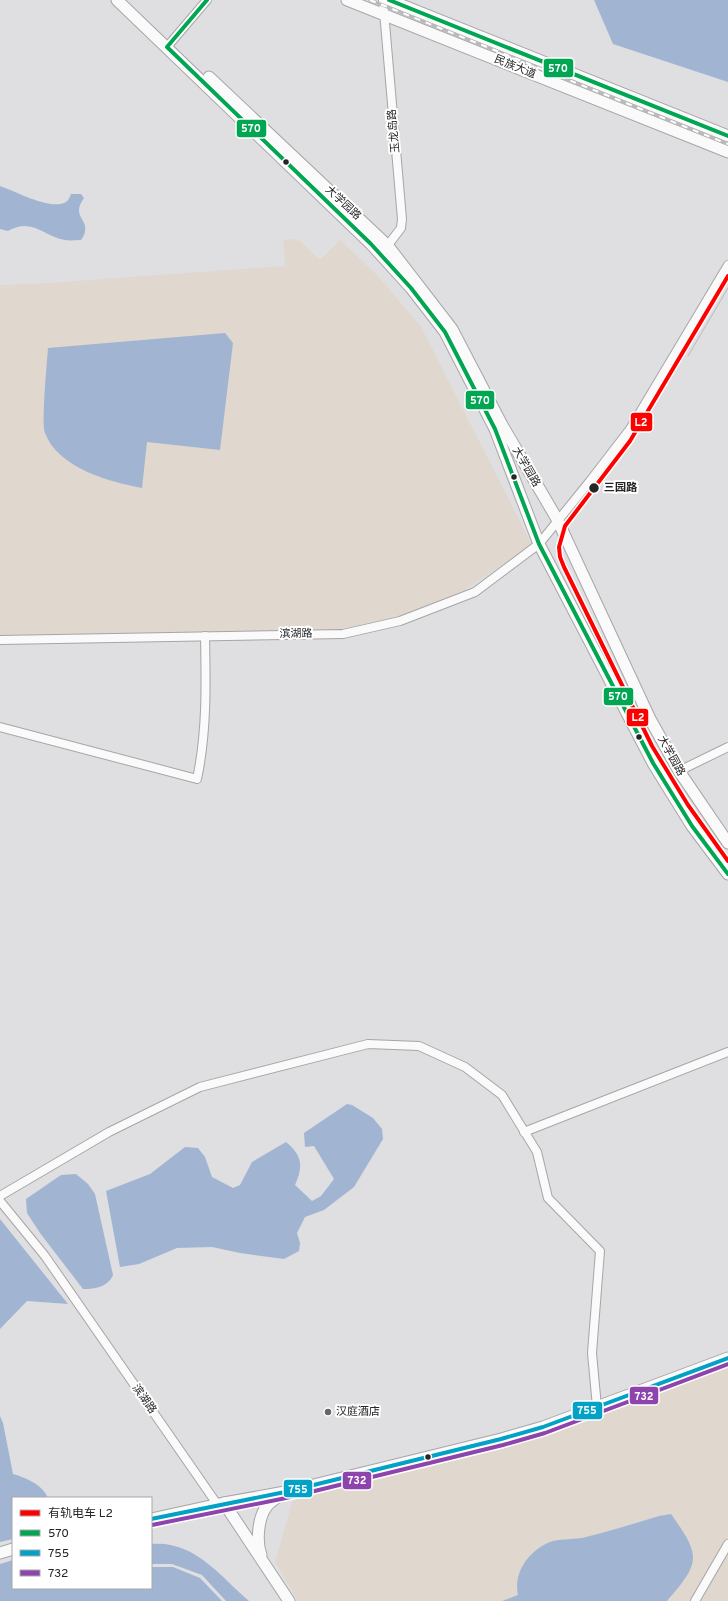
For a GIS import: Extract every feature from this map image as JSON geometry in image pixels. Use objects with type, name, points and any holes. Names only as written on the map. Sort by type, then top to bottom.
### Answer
[{"type":"main road","name":"大学园路","points":[[117,0],[170,45]]},
{"type":"main road","name":"大学园路","points":[[127,0],[170,45],[384,250],[452,329],[502,425],[557,519],[628,673],[679,771],[728,843]]},
{"type":"main road","name":"民族大道","points":[[346,0],[728,152]]},
{"type":"main road","name":"民族大道","points":[[389,0],[728,136]]},
{"type":"main road","name":"大学园路","points":[[384,250],[445,332],[495,429],[539,544],[653,763],[692,826],[728,874]]},
{"type":"main road","points":[[152,1519],[285,1492],[501,1439],[543,1427],[728,1358]]},
{"type":"main road","points":[[264,1563],[260,1552],[259,1532],[262,1517],[267,1505],[285,1492]]},
{"type":"main road","name":"滨湖路","points":[[221,1504],[264,1563],[289,1601]]},
{"type":"main road","name":"滨湖路","points":[[221,1504],[283,1601]]},
{"type":"main road","points":[[0,1553],[12,1549]]},
{"type":"street","points":[[170,45],[207,0]]},
{"type":"street","name":"玉龙岛路","points":[[383,0],[402,219],[401,228],[384,250]]},
{"type":"street","points":[[557,519],[590,481],[630,429],[728,265]]},
{"type":"street","name":"滨湖路","points":[[0,640],[343,634],[400,621],[475,592],[539,544],[557,519]]},
{"type":"street","points":[[0,727],[197,778],[202,754],[206,694],[206,636]]},
{"type":"street","points":[[679,771],[728,747]]},
{"type":"street","points":[[0,1196],[109,1132],[200,1087],[368,1044],[419,1046],[465,1067],[502,1095],[537,1152],[548,1198],[600,1251],[592,1353],[597,1407]]},
{"type":"street","points":[[524,1132],[728,1052]]},
{"type":"street","name":"滨湖路","points":[[0,1201],[46,1256],[221,1504]]},
{"type":"street","points":[[695,1601],[728,1544]]},
{"type":"shaded area","points":[[283,240],[299,240],[320,260],[340,240],[378,276],[421,327],[532,545],[463,591],[405,615],[332,631],[0,638],[0,285],[35,284],[285,266]]},
{"type":"shaded area","points":[[728,1365],[728,1601],[667,1601],[688,1576],[659,1516],[585,1538],[550,1542],[518,1595],[502,1601],[298,1601],[275,1562],[294,1496],[519,1441],[598,1416]]},
{"type":"water","points":[[594,0],[728,0],[728,82],[613,44]]},
{"type":"water","points":[[0,186],[33,199],[51,204],[66,202],[71,194],[81,194],[84,198],[80,204],[79,213],[84,223],[85,233],[81,240],[65,240],[38,229],[24,226],[16,227],[8,231],[0,229]]},
{"type":"water","points":[[225,333],[233,343],[220,450],[147,442],[142,488],[115,482],[86,471],[61,456],[52,445],[45,433],[44,427],[48,348]]},
{"type":"water","points":[[347,1104],[352,1105],[373,1118],[382,1129],[383,1139],[354,1187],[324,1210],[305,1217],[297,1233],[300,1243],[299,1251],[284,1259],[240,1253],[212,1247],[177,1248],[139,1264],[120,1267],[106,1191],[150,1174],[185,1147],[198,1148],[205,1157],[212,1177],[233,1188],[240,1185],[252,1162],[286,1142],[296,1152],[300,1162],[298,1179],[295,1185],[312,1201],[321,1196],[334,1179],[314,1146],[305,1147],[304,1133]]},
{"type":"water","points":[[76,1174],[88,1184],[95,1194],[113,1275],[104,1285],[83,1289],[40,1233],[27,1213],[26,1199],[61,1175]]},
{"type":"water","points":[[0,1219],[68,1304],[27,1301],[0,1329]]},
{"type":"water","points":[[0,1416],[3,1423],[13,1474],[38,1485],[47,1497],[12,1497],[12,1539],[0,1542]]},
{"type":"water","points":[[671,1514],[688,1540],[692,1550],[693,1559],[686,1577],[667,1601],[502,1601],[518,1595],[517,1586],[520,1570],[529,1557],[542,1546],[550,1542],[586,1537],[659,1516]]},
{"type":"water","points":[[152,1544],[166,1544],[193,1553],[216,1570],[249,1601],[226,1601],[202,1575],[172,1564],[152,1564]]},
{"type":"water","points":[[12,1560],[12,1589],[152,1589],[152,1567],[173,1567],[200,1578],[222,1601],[0,1601],[0,1564]]},
{"type":"tram line","name":"L2","points":[[728,276],[630,441],[565,526],[559,547],[560,557],[564,567],[652,746],[688,805],[728,861]]},
{"type":"tram line","points":[[688,356],[728,288]]},
{"type":"railway","points":[[370,0],[728,144]]},
{"type":"transit line","name":"570","points":[[207,0],[167,47],[371,244],[411,288],[445,332],[495,429],[539,544],[653,763],[692,826],[728,874]]},
{"type":"transit line","name":"570","points":[[389,0],[728,136]]},
{"type":"transit line","name":"755","points":[[152,1519],[285,1492],[501,1439],[543,1427],[728,1358]]},
{"type":"transit line","name":"732","points":[[152,1525],[286,1498],[503,1445],[545,1433],[728,1364]]},
{"type":"place","name":"三园路","points":[[594,488]]},
{"type":"place","name":"汉庭酒店","points":[[328,1412]]}]
